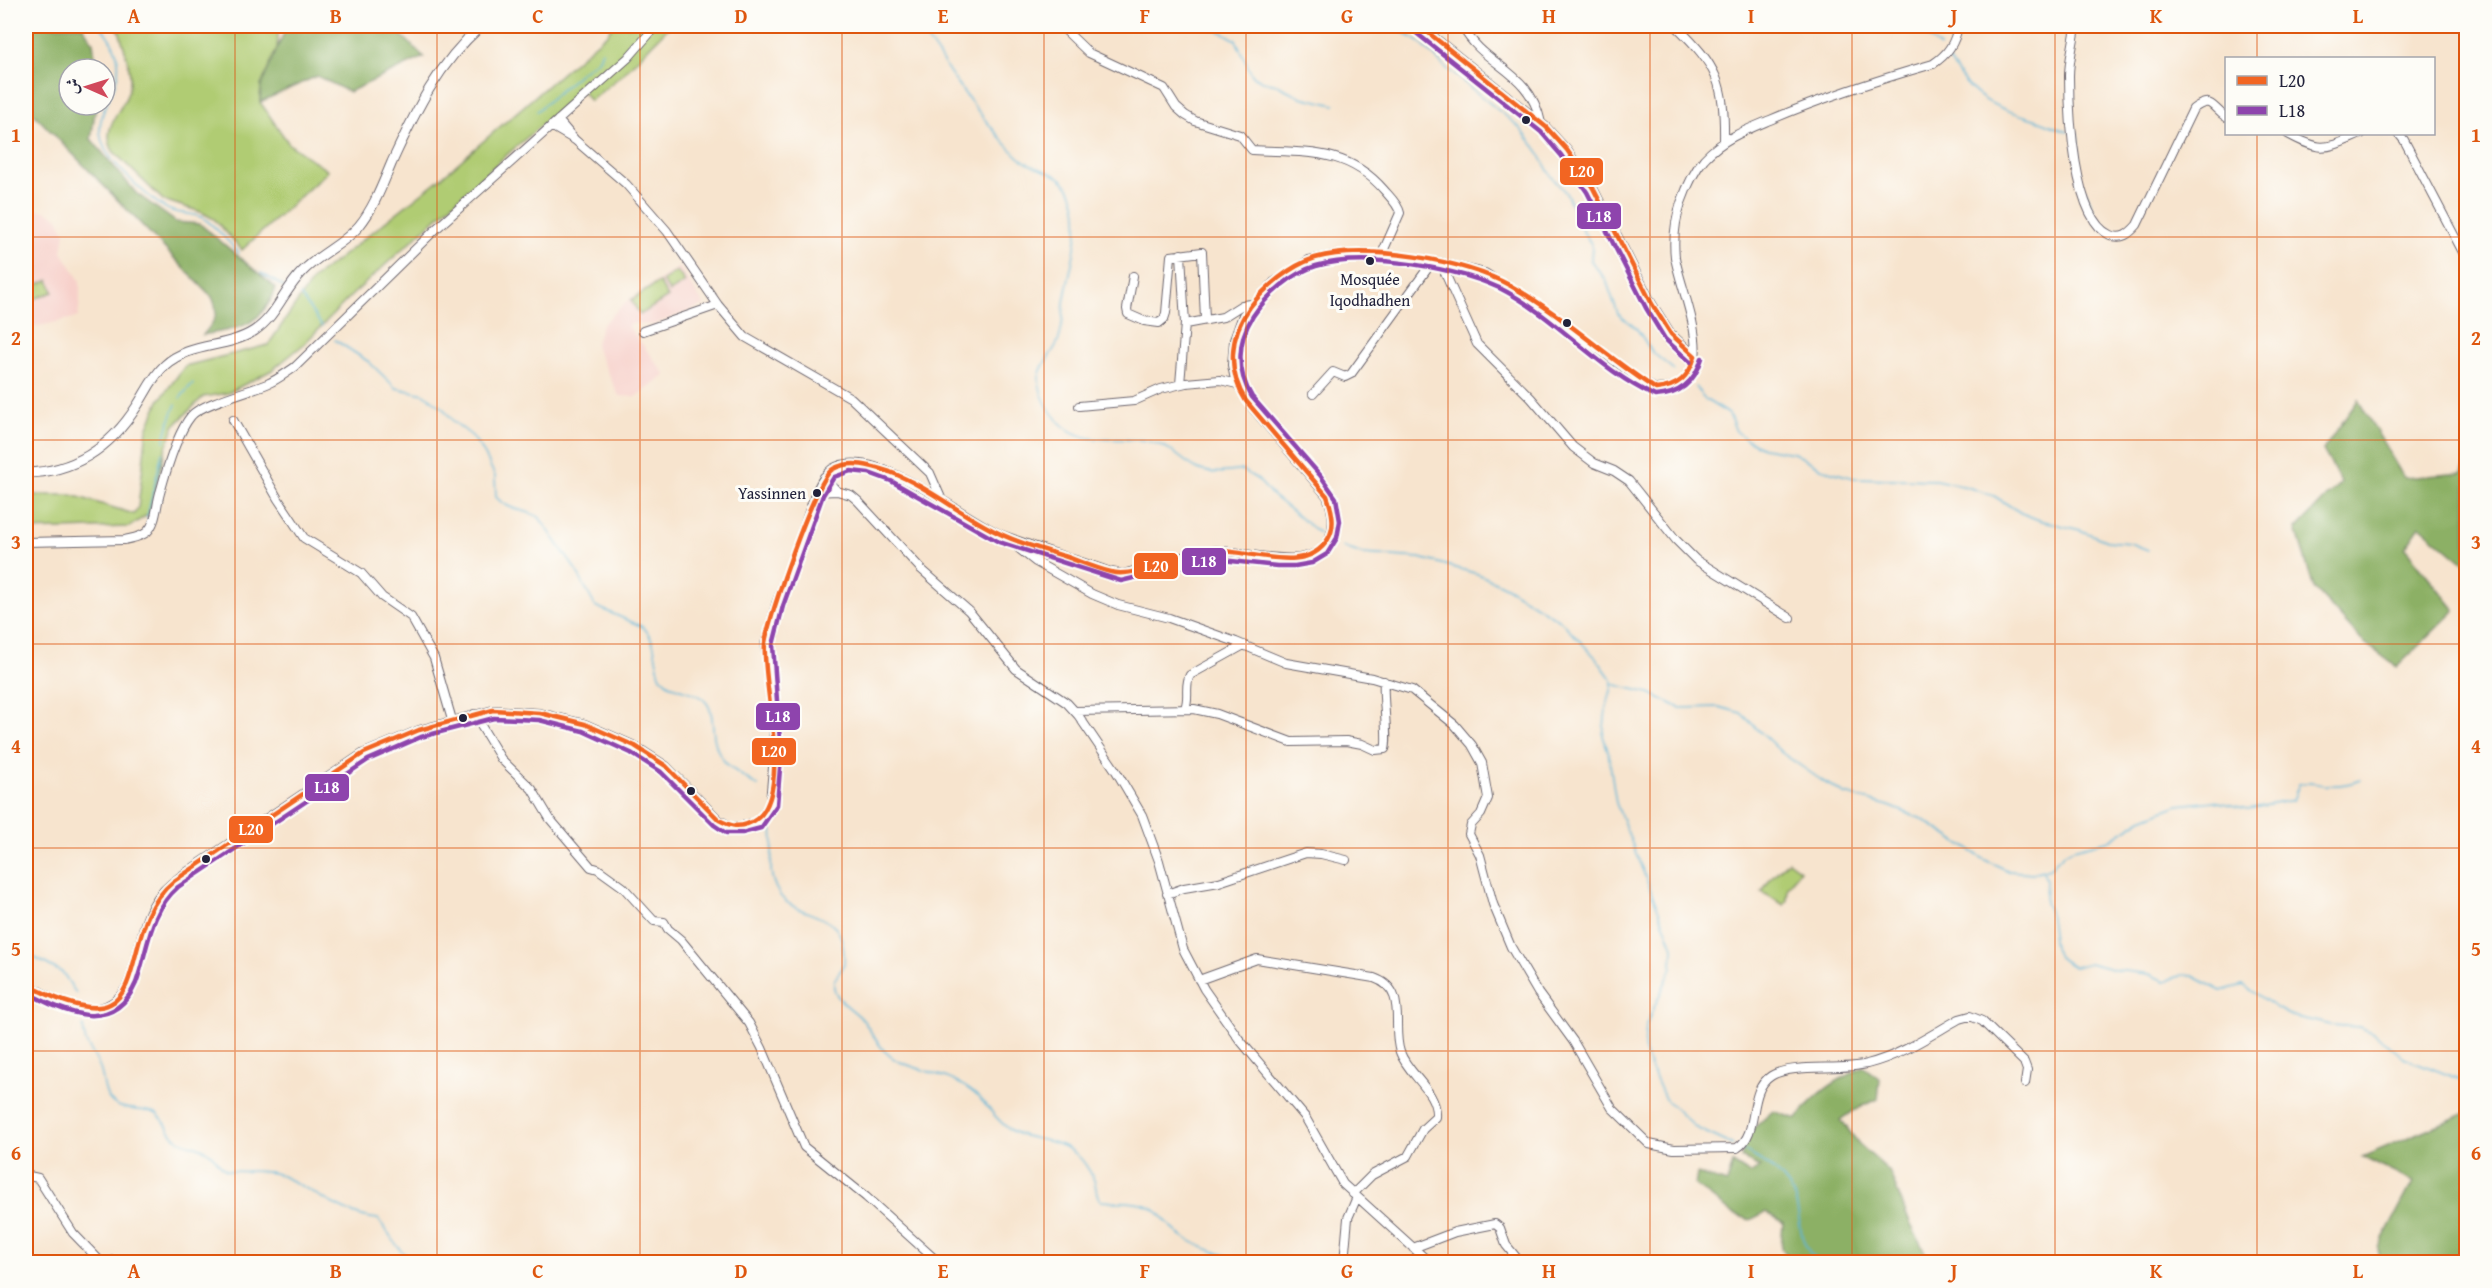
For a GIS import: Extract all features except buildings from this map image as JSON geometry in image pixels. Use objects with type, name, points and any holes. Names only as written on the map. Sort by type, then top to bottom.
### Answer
[{"type":"main road","points":[[26,474],[67,467],[103,446],[123,426],[157,374],[179,355],[199,347],[242,337],[261,326],[302,272],[347,238],[365,218],[426,92],[445,63],[481,26]]},
{"type":"street","points":[[26,542],[125,540],[141,536],[148,531],[155,518],[161,489],[174,453],[191,415],[210,404],[271,383],[295,367],[437,228],[627,58],[656,26]]},
{"type":"street","points":[[1017,26],[1031,26]]},
{"type":"street","points":[[1056,26],[1064,29],[1089,53],[1164,88],[1176,107],[1195,121],[1242,136],[1252,150],[1312,152],[1360,166],[1399,208],[1400,215],[1381,256]]},
{"type":"street","points":[[1420,26],[1541,123],[1567,150],[1593,188],[1652,304],[1671,334],[1695,356]]},
{"type":"street","points":[[1462,26],[1484,53],[1515,76],[1528,91],[1538,109],[1541,123]]},
{"type":"street","points":[[1676,26],[1700,49],[1720,82],[1724,142]]},
{"type":"street","points":[[1001,534],[1122,574],[1210,552],[1241,552],[1284,558],[1310,557],[1320,552],[1332,534],[1331,507],[1327,496],[1250,405],[1237,384],[1232,365],[1234,340],[1243,315],[1274,282],[1309,260],[1334,255],[1381,256],[1437,262],[1485,273],[1513,288],[1656,389],[1678,385],[1688,376],[1695,356],[1694,331],[1675,256],[1674,230],[1681,202],[1703,160],[1724,142],[1826,97],[1933,64],[1952,47],[1958,26]]},
{"type":"street","points":[[2076,26],[2068,74],[2076,171],[2091,215],[2105,232],[2116,237],[2126,236],[2137,225],[2193,109],[2203,103],[2209,103],[2225,116]]},
{"type":"street","points":[[558,120],[575,140],[626,184],[667,231],[718,305],[744,337],[851,398],[930,473],[942,500]]},
{"type":"street","points":[[551,126],[575,140]]},
{"type":"street","points":[[2290,135],[2312,147],[2324,148],[2358,135]]},
{"type":"street","points":[[2400,135],[2466,258]]},
{"type":"street","points":[[1133,276],[1128,315],[1144,321],[1159,323],[1166,314],[1170,257],[1202,252],[1205,319]]},
{"type":"street","points":[[1180,384],[1185,324],[1181,254]]},
{"type":"street","points":[[1313,394],[1333,372],[1345,377],[1351,374],[1437,262]]},
{"type":"street","points":[[1437,262],[1477,344],[1531,398],[1573,447],[1594,463],[1614,471],[1629,481],[1676,540],[1696,560],[1791,618]]},
{"type":"street","points":[[1185,324],[1223,317],[1242,306],[1252,304]]},
{"type":"street","points":[[644,331],[718,305]]},
{"type":"street","points":[[1079,406],[1134,401],[1180,384],[1220,380],[1237,384]]},
{"type":"street","points":[[232,420],[278,499],[304,538],[361,573],[382,597],[411,617],[434,658],[452,720]]},
{"type":"street","points":[[26,984],[82,1009],[102,1008],[111,1004],[125,990],[150,911],[165,888],[207,857],[352,760],[401,737],[474,714],[493,710],[523,711],[559,716],[585,724],[635,746],[666,766],[719,820],[730,826],[741,826],[758,821],[770,803],[774,755],[765,644],[776,604],[816,492],[824,477],[841,465],[865,465],[906,479],[1001,534],[1036,562],[1092,594],[1118,605],[1169,618],[1286,663],[1384,681],[1412,690],[1439,710],[1462,732],[1479,757],[1484,771],[1488,798],[1481,814],[1471,825],[1469,834],[1480,855],[1500,922],[1528,977],[1573,1041],[1612,1108],[1649,1144],[1674,1149],[1739,1147],[1747,1138],[1758,1092],[1764,1081],[1774,1074],[1788,1070],[1866,1065],[1903,1050],[1964,1017],[1974,1017],[1982,1021],[2014,1052],[2026,1066],[2025,1083]]},
{"type":"street","points":[[824,477],[837,491]]},
{"type":"street","points":[[816,492],[837,491],[850,495],[858,501],[921,569],[969,611],[1016,669],[1067,703],[1075,711],[1092,733],[1142,815],[1153,842],[1183,949],[1199,980],[1239,1039],[1305,1118],[1336,1174],[1355,1195],[1429,1263]]},
{"type":"street","points":[[1185,708],[1190,675],[1244,645]]},
{"type":"street","points":[[1075,711],[1185,708],[1217,714],[1291,742],[1346,741],[1379,751],[1385,749],[1388,744],[1384,722],[1384,681]]},
{"type":"street","points":[[474,714],[501,759],[532,789],[550,819],[591,867],[598,869],[623,887],[654,921],[664,922],[749,1023],[804,1147],[918,1243],[938,1263]]},
{"type":"street","points":[[1167,894],[1184,888],[1219,882],[1306,853],[1346,860]]},
{"type":"street","points":[[1199,980],[1257,958],[1374,978],[1391,988],[1399,1010],[1397,1029],[1401,1054],[1430,1097],[1437,1112],[1436,1117],[1423,1129],[1408,1156],[1372,1175],[1355,1195],[1349,1213],[1344,1263]]},
{"type":"street","points":[[26,1173],[38,1178],[73,1233],[103,1263],[117,1260],[127,1263]]},
{"type":"street","points":[[1413,1248],[1455,1232],[1495,1224],[1500,1228],[1506,1245],[1520,1263]]},
{"type":"shaded area","points":[[26,208],[46,211],[58,218],[65,233],[62,252],[80,281],[80,298],[78,317],[26,329]]},
{"type":"shaded area","points":[[679,267],[704,305],[653,325],[634,323],[628,326],[666,375],[636,397],[619,396],[595,346],[602,325],[627,301]]},
{"type":"green space","points":[[26,26],[82,26],[93,42],[95,57],[57,57],[57,117],[94,117],[91,139],[136,193],[176,222],[200,224],[276,288],[263,311],[248,324],[203,335],[211,326],[216,313],[212,297],[26,106]]},
{"type":"green space","points":[[113,26],[279,26],[277,48],[261,86],[260,102],[289,144],[328,171],[242,250],[214,219],[201,212],[163,200],[113,151],[109,141],[109,132],[129,90],[130,81],[128,62],[119,30]]},
{"type":"green space","points":[[287,26],[392,26],[424,57],[349,92],[317,76],[260,102],[261,86]]},
{"type":"green space","points":[[612,26],[670,26],[623,74],[590,101],[582,90],[502,159],[351,296],[303,345],[272,370],[228,393],[203,397],[175,425],[165,450],[150,513],[129,527],[26,530],[26,495],[72,495],[134,514],[138,508],[147,429],[159,401],[185,366],[268,345],[313,279],[442,177],[608,33]]},
{"type":"green space","points":[[677,271],[685,282],[670,292],[662,281]]},
{"type":"green space","points":[[49,280],[53,292],[34,299],[30,287]]},
{"type":"green space","points":[[659,282],[668,297],[640,315],[631,300]]},
{"type":"green space","points":[[2358,400],[2404,478],[2462,473],[2466,464],[2466,565],[2420,526],[2405,548],[2455,610],[2397,667],[2362,641],[2314,588],[2296,529],[2341,482],[2323,450]]},
{"type":"green space","points":[[1788,861],[1800,870],[1788,887],[1787,900],[1784,905],[1762,892],[1770,879]]},
{"type":"green space","points":[[1864,1067],[1880,1079],[1878,1099],[1841,1120],[1859,1144],[1889,1171],[1910,1223],[1930,1262],[1797,1262],[1781,1249],[1783,1222],[1766,1212],[1750,1220],[1734,1214],[1695,1185],[1697,1174],[1727,1183],[1733,1163],[1750,1174],[1760,1167],[1741,1158],[1747,1134],[1773,1111],[1797,1119],[1827,1088]]},
{"type":"green space","points":[[2466,1113],[2466,1262],[2416,1262],[2416,1260],[2380,1262],[2378,1248],[2413,1182],[2362,1157]]},
{"type":"waterway","points":[[100,26],[113,45],[118,62],[117,77],[101,118],[100,133],[105,149],[125,174],[155,201],[172,211],[195,215],[208,221],[239,253]]},
{"type":"waterway","points":[[914,26],[1002,140],[1027,163],[1064,181],[1074,199],[1077,211],[1077,237],[1061,330],[1057,344],[1042,368],[1039,378],[1042,395],[1057,420],[1071,431],[1087,437],[1156,443],[1203,471],[1220,473],[1242,470],[1257,479],[1273,496],[1320,534]]},
{"type":"waterway","points":[[1202,26],[1224,33],[1236,40],[1252,75],[1301,97],[1335,105]]},
{"type":"waterway","points":[[1392,26],[1418,41],[1445,67],[1518,126],[1536,148],[1551,176],[1567,194],[1582,230],[1592,245],[1591,261],[1606,280],[1618,314],[1637,329],[1652,352],[1674,370]]},
{"type":"waterway","points":[[1915,26],[1940,47]]},
{"type":"waterway","points":[[537,111],[599,59],[602,51]]},
{"type":"waterway","points":[[1949,60],[1968,85],[1986,100],[2008,111],[2068,132]]},
{"type":"waterway","points":[[2077,132],[2080,164]]},
{"type":"waterway","points":[[2085,189],[2094,212]]},
{"type":"waterway","points":[[261,273],[284,287]]},
{"type":"waterway","points":[[300,295],[322,326]]},
{"type":"waterway","points":[[335,340],[369,362],[396,388],[424,394],[442,407],[454,422],[472,436],[484,453],[495,476],[496,497],[506,505],[539,517],[576,570],[595,606],[643,627],[652,641],[662,678],[706,702],[711,711],[714,740],[721,757],[732,769],[758,786]]},
{"type":"waterway","points":[[180,398],[193,383]]},
{"type":"waterway","points":[[1695,387],[1706,400],[1729,414],[1736,431],[1763,448],[1794,453],[1825,470],[1854,478],[1936,480],[1967,487],[1994,496],[2021,513],[2039,520],[2080,530],[2107,541],[2130,543],[2148,550]]},
{"type":"waterway","points":[[164,441],[176,404]]},
{"type":"waterway","points":[[147,518],[162,453]]},
{"type":"waterway","points":[[1343,547],[1362,554],[1420,558],[1478,574],[1506,587],[1562,622],[1597,659],[1612,680],[1603,736],[1608,751],[1616,803],[1673,947],[1672,968],[1646,1025],[1644,1052],[1665,1099],[1696,1128],[1733,1145]]},
{"type":"waterway","points":[[1612,684],[1649,693],[1680,708],[1719,707],[1741,713],[1782,753],[1824,782],[1845,794],[1889,806],[1922,819],[1985,860],[2009,871],[2033,873],[2050,868],[2065,853],[2073,849],[2110,840],[2142,819],[2178,805],[2214,801],[2248,809],[2293,800],[2299,784],[2338,785],[2360,780]]},
{"type":"waterway","points":[[771,825],[773,834],[771,866],[778,892],[791,905],[835,927],[840,935],[844,951],[844,964],[834,983],[837,995],[863,1020],[878,1043],[892,1058],[962,1085],[976,1095],[1012,1131],[1068,1149],[1079,1157],[1089,1170],[1101,1201],[1131,1202],[1148,1206],[1195,1244],[1247,1262]]},
{"type":"waterway","points":[[2043,871],[2046,880],[2045,903],[2049,911],[2054,947],[2058,957],[2074,967],[2089,963],[2116,970],[2149,974],[2164,981],[2184,975],[2193,976],[2221,991],[2243,985],[2291,1016],[2331,1025],[2359,1027],[2374,1033],[2403,1057],[2466,1082]]},
{"type":"waterway","points":[[26,953],[63,973],[76,993]]},
{"type":"waterway","points":[[83,1026],[86,1043],[100,1069],[105,1091],[116,1105],[157,1114],[177,1139],[207,1151],[226,1170],[264,1171],[277,1174],[352,1213],[378,1219],[401,1251],[413,1259],[430,1262]]},
{"type":"waterway","points":[[1740,1149],[1767,1165],[1789,1187],[1797,1207],[1804,1243],[1818,1262]]},
{"type":"transit line","name":"L20","points":[[1420,26],[1546,127],[1567,150],[1593,188],[1652,304],[1671,334],[1695,356]]},
{"type":"transit line","name":"L18","points":[[1415,32],[1541,132],[1561,155],[1587,192],[1646,308],[1665,339],[1690,362]]},
{"type":"transit line","name":"L20","points":[[26,984],[70,1003],[100,1007],[118,999],[128,981],[143,930],[154,904],[174,881],[364,753],[419,730],[493,710],[540,713],[585,724],[635,746],[666,766],[719,820],[739,826],[747,824],[762,814],[771,795],[774,770],[774,742],[765,661],[768,629],[783,580],[816,496],[825,478],[833,469],[840,466],[862,464],[890,472],[915,484],[994,531],[1111,572],[1133,572],[1212,551],[1291,559],[1306,556],[1318,550],[1328,539],[1332,529],[1332,512],[1327,496],[1246,401],[1233,366],[1234,342],[1238,330],[1256,299],[1287,272],[1315,258],[1360,252],[1387,253],[1442,262],[1492,277],[1530,297],[1656,389],[1671,386],[1682,380],[1695,356]]},
{"type":"transit line","name":"L18","points":[[26,992],[71,1012],[86,1015],[114,1010],[126,999],[136,983],[155,920],[168,897],[178,887],[368,760],[421,737],[494,718],[539,720],[583,731],[631,753],[661,772],[714,825],[726,833],[742,833],[761,828],[777,805],[781,756],[773,645],[783,606],[823,495],[834,477],[851,471],[869,473],[891,481],[999,542],[1121,581],[1213,559],[1277,566],[1312,563],[1327,554],[1337,538],[1340,521],[1336,498],[1320,475],[1252,397],[1243,377],[1240,356],[1244,336],[1259,308],[1281,286],[1307,269],[1336,262],[1386,261],[1440,269],[1488,283],[1526,304],[1616,373],[1655,396],[1672,393],[1685,386],[1695,374],[1702,358]]},
{"type":"place","name":"Mosquée Iqodhadhen","points":[[1370,261]]},
{"type":"place","name":"Yassinnen","points":[[817,493]]}]
